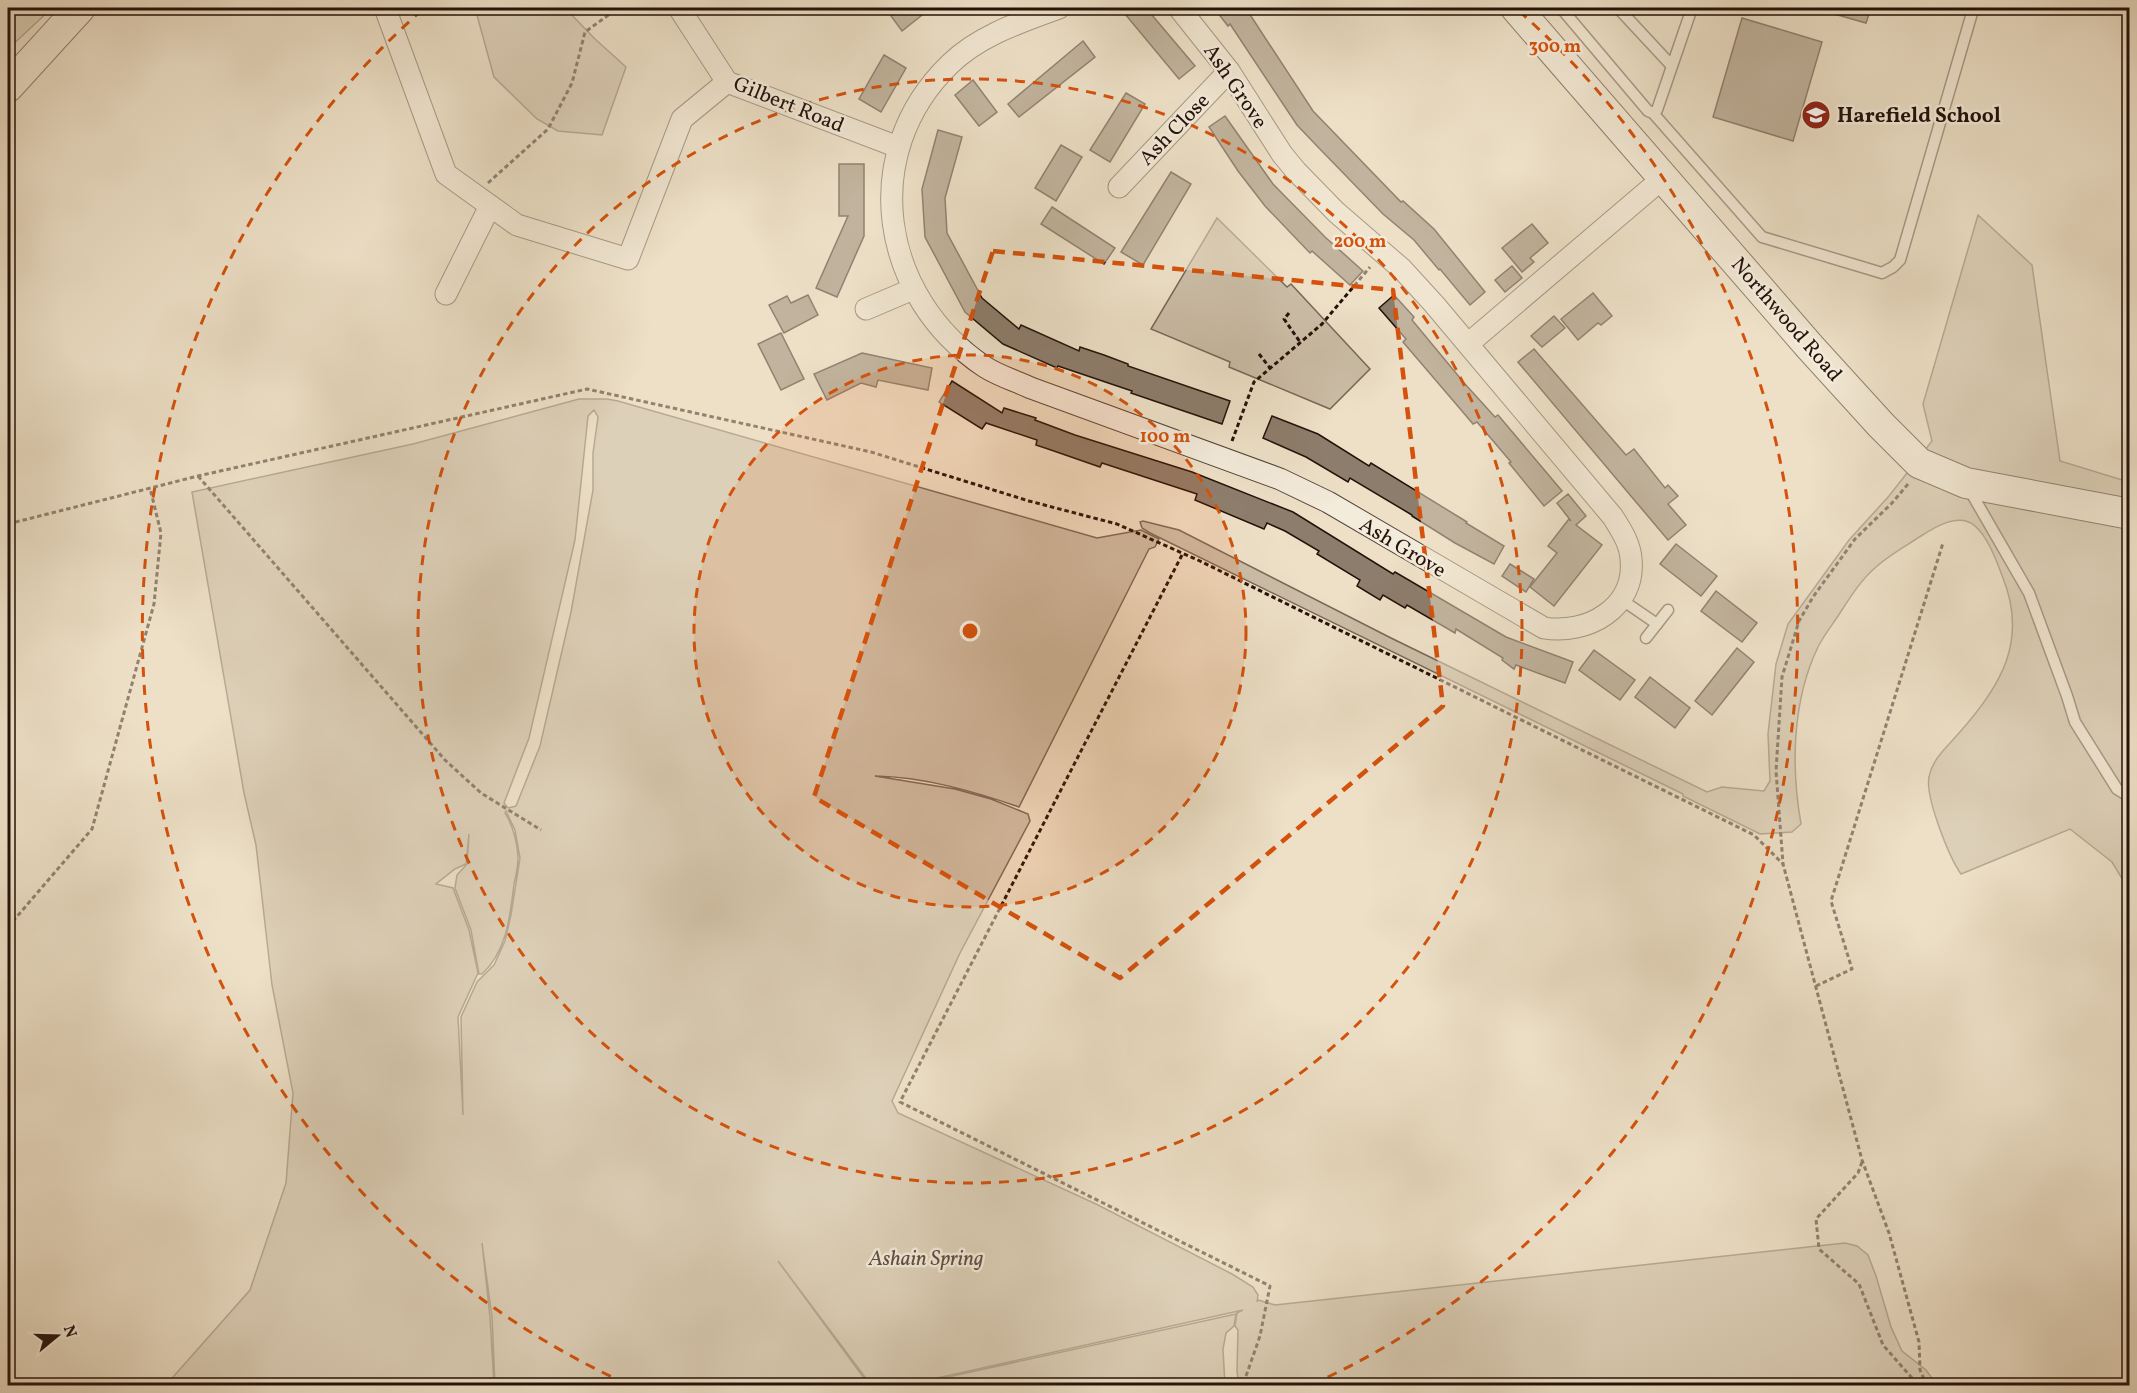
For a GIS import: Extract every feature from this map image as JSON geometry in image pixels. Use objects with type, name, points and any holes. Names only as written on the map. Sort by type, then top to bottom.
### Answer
[{"type":"street","points":[[8,87],[80,8]]},
{"type":"street","points":[[385,8],[446,174],[518,225],[628,259],[682,119],[727,82]]},
{"type":"street","name":"Gilbert Road","points":[[679,8],[727,82],[898,147]]},
{"type":"street","name":"Ash Grove","points":[[1059,8],[1006,28],[970,48],[951,63],[919,101],[898,147],[892,187],[893,215],[904,268],[913,289],[929,313],[955,343],[987,369],[1031,388],[1280,479],[1328,502],[1544,628],[1556,630],[1588,624],[1606,616],[1622,600],[1629,588],[1632,561],[1622,531],[1593,492],[1402,269],[1335,212],[1296,171],[1282,154],[1229,71],[1179,8]]},
{"type":"street","name":"Northwood Road","points":[[1515,8],[1881,425],[1919,463],[1966,483],[2130,514]]},
{"type":"street","name":"Ash Close","points":[[1119,187],[1229,71]]},
{"type":"street","points":[[1468,344],[1663,178]]},
{"type":"street","points":[[446,294],[482,200]]},
{"type":"street","points":[[866,309],[913,289]]},
{"type":"lane","points":[[1561,8],[1641,102],[1762,237],[1882,273],[1900,260],[1972,13]]},
{"type":"lane","points":[[1618,8],[1671,65]]},
{"type":"lane","points":[[1653,113],[1657,110],[1692,8]]},
{"type":"lane","points":[[1966,483],[2028,593],[2075,722],[2117,789],[2130,797]]},
{"type":"lane","points":[[1622,600],[1657,624]]},
{"type":"lane","points":[[1646,638],[1668,610]]},
{"type":"path","points":[[482,200],[548,129],[572,83],[585,32],[618,8]]},
{"type":"path","points":[[1226,459],[1254,382],[1322,324],[1383,252]]},
{"type":"path","points":[[1289,313],[1284,319],[1300,342]]},
{"type":"path","points":[[1259,354],[1270,368]]},
{"type":"path","points":[[8,524],[198,476],[586,389],[871,452],[1029,501],[1117,524],[1183,554],[1754,835],[1783,864]]},
{"type":"path","points":[[1924,465],[1892,503],[1855,539],[1813,597],[1799,621],[1782,677],[1776,771],[1783,864],[1862,1160],[1889,1233],[1919,1342],[1920,1370],[1925,1386]]},
{"type":"path","points":[[198,476],[445,760],[481,793],[541,830]]},
{"type":"path","points":[[8,927],[92,829],[154,604],[161,533],[150,488]]},
{"type":"path","points":[[1816,986],[1852,969],[1832,901],[1943,543]]},
{"type":"path","points":[[1183,554],[900,1102],[1270,1286],[1260,1336],[1246,1376],[1247,1386]]},
{"type":"path","points":[[1862,1160],[1858,1173],[1816,1219],[1819,1249],[1859,1284],[1883,1345],[1912,1378],[1925,1386]]},
{"type":"path","points":[[1909,1386],[1912,1378]]},
{"type":"highlighted area","points":[[993,251],[1393,290],[1443,706],[1120,978],[814,797]]},
{"type":"green space","points":[[8,8],[52,8],[8,49]]},
{"type":"green space","points":[[475,8],[565,8],[626,67],[602,135],[558,131],[537,119],[494,77]]},
{"type":"green space","points":[[1978,215],[2032,265],[2060,461],[2129,482],[2129,890],[2112,862],[2070,829],[1961,874],[1945,841],[1931,798],[1929,777],[1931,770],[1941,753],[1974,715],[1998,680],[2006,662],[2013,622],[2010,601],[1992,550],[1980,531],[1969,522],[1962,520],[1947,522],[1927,532],[1881,563],[1852,594],[1818,647],[1803,689],[1795,757],[1801,824],[1792,832],[1760,834],[1142,528],[1140,522],[1143,521],[1179,530],[1391,638],[1707,792],[1722,787],[1764,791],[1770,781],[1768,734],[1776,664],[1788,624],[1849,540],[1889,496],[1932,441],[1923,404]]},
{"type":"green space","points":[[1217,218],[1287,287],[1291,284],[1370,369],[1330,409],[1229,367],[1230,362],[1151,329]]},
{"type":"green space","name":"Ashain Spring","points":[[579,399],[607,399],[1097,538],[1141,530],[1159,539],[1155,547],[1149,549],[1019,807],[948,786],[912,779],[875,776],[955,789],[991,799],[1028,814],[1030,821],[960,953],[892,1101],[898,1113],[1096,1204],[1232,1274],[1253,1287],[1258,1295],[1257,1302],[1258,1300],[1275,1305],[1845,1243],[1857,1246],[1868,1255],[1891,1327],[1902,1351],[1926,1370],[1937,1385],[1239,1385],[1238,1330],[1235,1326],[1237,1313],[1243,1310],[906,1385],[871,1385],[778,1261],[869,1385],[495,1385],[492,1317],[482,1243],[494,1385],[166,1385],[250,1290],[286,1183],[293,1093],[272,985],[256,845],[244,793],[192,492],[413,444]],"holes":[[[594,410],[598,417],[593,453],[593,490],[571,612],[540,746],[516,806],[508,808],[504,803],[529,738],[575,540],[588,416]],[[506,811],[515,830],[520,858],[511,915],[505,941],[494,965],[477,982],[461,1017],[463,1115],[458,1017],[478,973],[469,930],[453,888],[436,884],[455,869],[466,864],[469,834],[467,864],[457,875],[455,888],[471,930],[479,974],[482,974],[497,955],[502,944],[509,920],[517,871],[517,845]]]},
{"type":"green space","points":[[1236,1314],[1234,1326],[1226,1333],[1223,1349],[1225,1385],[911,1385]]},
{"type":"building","points":[[902,8],[931,8],[902,31],[891,16]]},
{"type":"building","points":[[1120,8],[1146,8],[1195,66],[1179,79]]},
{"type":"building","points":[[1214,8],[1251,8],[1247,10],[1313,111],[1401,202],[1403,201],[1434,229],[1485,292],[1470,305],[1414,240],[1383,214],[1316,145],[1297,125],[1230,24],[1228,26]]},
{"type":"building","points":[[1827,8],[1871,8],[1866,23],[1827,12]]},
{"type":"building","points":[[1742,18],[1822,42],[1793,141],[1713,117]]},
{"type":"building","points":[[1083,41],[1095,57],[1019,117],[1008,104]]},
{"type":"building","points":[[884,55],[906,68],[881,112],[859,99]]},
{"type":"building","points":[[973,80],[997,112],[979,126],[955,95]]},
{"type":"building","points":[[1126,93],[1145,104],[1110,162],[1090,150]]},
{"type":"building","points":[[1225,116],[1273,184],[1325,237],[1363,271],[1350,285],[1312,251],[1310,253],[1265,206],[1238,171],[1209,127]]},
{"type":"building","points":[[938,130],[962,137],[945,198],[947,233],[982,298],[1019,329],[1021,325],[1079,351],[1080,347],[1230,401],[1222,424],[1131,393],[1132,391],[1058,366],[1057,368],[1003,344],[965,312],[925,237],[922,189]]},
{"type":"building","points":[[1061,145],[1082,157],[1056,201],[1035,188]]},
{"type":"building","points":[[839,164],[864,164],[864,236],[837,297],[816,288],[848,216],[839,216]]},
{"type":"building","points":[[1171,172],[1191,184],[1143,265],[1121,252]]},
{"type":"building","points":[[1052,207],[1115,248],[1104,264],[1041,224]]},
{"type":"building","points":[[1532,224],[1548,243],[1530,258],[1534,262],[1522,272],[1502,248]]},
{"type":"building","points":[[1512,266],[1522,278],[1505,292],[1495,280]]},
{"type":"building","points":[[1593,293],[1612,316],[1601,325],[1598,323],[1578,340],[1561,319]]},
{"type":"building","points":[[808,295],[818,315],[784,333],[769,305],[787,296],[791,303]]},
{"type":"building","points":[[1394,295],[1414,317],[1412,320],[1465,384],[1495,417],[1498,415],[1562,491],[1544,506],[1477,422],[1473,424],[1403,342],[1406,339],[1379,308]]},
{"type":"building","points":[[1554,316],[1565,328],[1542,347],[1531,336]]},
{"type":"building","points":[[781,333],[804,379],[781,390],[758,344]]},
{"type":"building","points":[[1534,349],[1626,455],[1634,449],[1665,488],[1668,485],[1678,496],[1668,504],[1686,525],[1668,540],[1518,362]]},
{"type":"building","points":[[862,353],[932,368],[928,390],[878,380],[876,387],[861,383],[827,400],[814,374]]},
{"type":"building","points":[[952,381],[1002,413],[1004,408],[1036,418],[1035,420],[1075,435],[1192,472],[1293,512],[1393,574],[1395,572],[1506,637],[1573,662],[1565,683],[1516,665],[1514,669],[1502,660],[1503,658],[1456,629],[1455,633],[1407,605],[1405,608],[1383,595],[1380,600],[1357,586],[1360,580],[1317,554],[1319,551],[1267,523],[1264,529],[1195,500],[1197,494],[1102,463],[1100,467],[1036,445],[1037,440],[986,423],[982,429],[939,402]]},
{"type":"building","points":[[1272,416],[1318,434],[1369,466],[1371,463],[1504,546],[1494,564],[1455,543],[1350,478],[1348,482],[1306,457],[1263,438]]},
{"type":"building","points":[[1568,494],[1586,516],[1576,525],[1602,545],[1554,606],[1530,587],[1557,553],[1548,546],[1569,519],[1571,521],[1557,503]]},
{"type":"building","points":[[1676,544],[1717,576],[1701,596],[1660,564]]},
{"type":"building","points":[[1510,564],[1534,579],[1526,592],[1502,576]]},
{"type":"building","points":[[1716,591],[1757,623],[1742,642],[1701,611]]},
{"type":"building","points":[[1737,648],[1754,662],[1712,715],[1695,701]]},
{"type":"building","points":[[1594,650],[1635,680],[1620,700],[1579,670]]},
{"type":"building","points":[[1650,677],[1690,708],[1675,728],[1635,697]]},
{"type":"place","name":"Harefield School","points":[[1816,115]]}]
